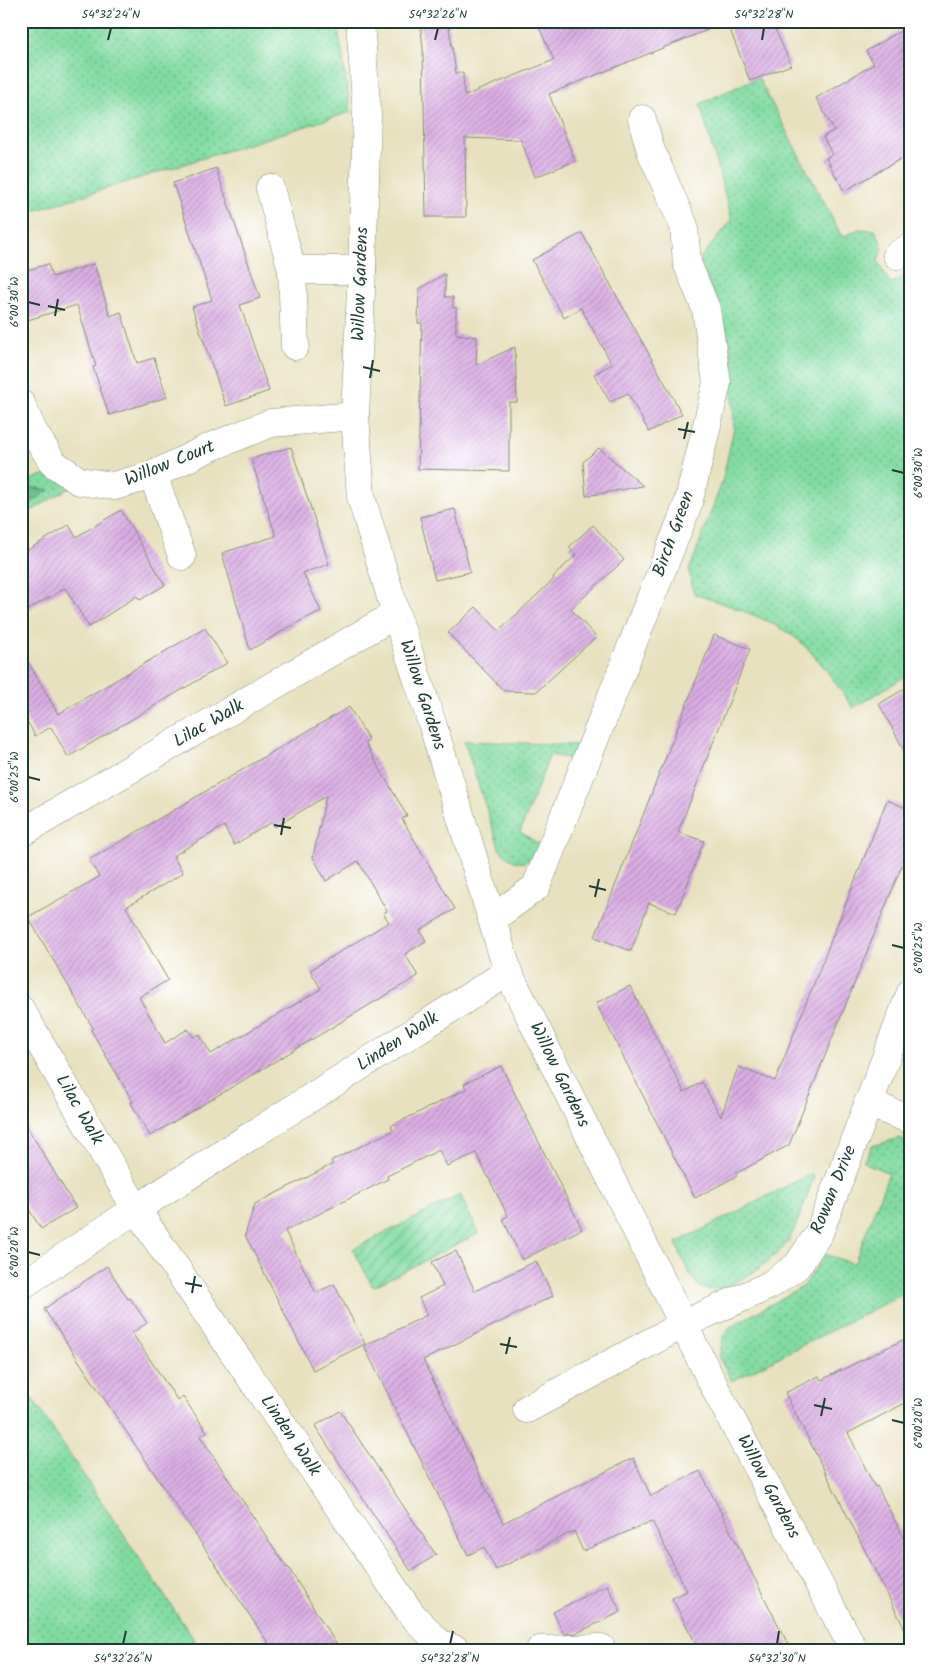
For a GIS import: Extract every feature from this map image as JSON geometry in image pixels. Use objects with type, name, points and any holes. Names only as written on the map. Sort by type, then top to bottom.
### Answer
[{"type":"street","name":"Willow Gardens","points":[[360,21],[367,116],[355,416],[361,498],[396,614],[433,726],[508,972],[720,1396],[854,1650]]},
{"type":"street","name":"Birch Green","points":[[492,919],[536,887],[688,504],[717,383],[706,309],[687,263],[684,226],[651,151],[642,119]]},
{"type":"street","points":[[270,188],[292,270],[295,346]]},
{"type":"street","points":[[292,270],[362,270]]},
{"type":"street","name":"Willow Court","points":[[21,404],[32,429],[53,463],[79,481],[114,486],[153,475],[206,449],[271,423],[355,416]]},
{"type":"street","points":[[153,475],[182,556]]},
{"type":"street","name":"Lilac Walk","points":[[21,833],[396,614]]},
{"type":"street","name":"Linden Walk","points":[[21,1286],[136,1209],[508,972]]},
{"type":"street","name":"Rowan Drive","points":[[684,1324],[770,1285],[796,1266],[819,1233],[911,992]]},
{"type":"street","name":"Lilac Walk","points":[[21,1010],[136,1209]]},
{"type":"street","points":[[868,1103],[911,1120]]},
{"type":"street","name":"Linden Walk","points":[[136,1209],[412,1615],[439,1643],[456,1650]]},
{"type":"street","points":[[527,1409],[684,1324]]},
{"type":"street","points":[[540,1650],[601,1648]]},
{"type":"green space","points":[[21,21],[337,21],[351,112],[21,215]]},
{"type":"green space","points":[[758,77],[842,237],[859,229],[875,230],[883,247],[878,261],[890,284],[911,273],[911,673],[853,708],[815,657],[797,639],[754,615],[694,594],[689,571],[722,482],[734,428],[731,348],[718,305],[699,260],[732,220],[700,104]]},
{"type":"green space","points":[[49,473],[69,488],[21,517],[21,483]]},
{"type":"green space","points":[[27,487],[50,490],[21,509],[21,489]]},
{"type":"green space","points":[[464,741],[577,745],[571,759],[550,755],[520,832],[539,844],[527,861],[517,862],[512,860],[500,850]]},
{"type":"green space","points":[[900,1138],[911,1142],[911,1290],[732,1381],[719,1358],[723,1338],[730,1327],[804,1286],[825,1254],[854,1264],[889,1173],[863,1162],[872,1146]]},
{"type":"green space","points":[[810,1174],[814,1177],[797,1223],[790,1238],[775,1256],[749,1275],[722,1288],[709,1290],[696,1284],[686,1267],[676,1243]]},
{"type":"green space","points":[[460,1195],[479,1233],[373,1287],[353,1249]]},
{"type":"green space","points":[[21,1382],[201,1650],[21,1650]]},
{"type":"building","points":[[420,21],[448,21],[456,73],[463,73],[464,96],[554,60],[536,21],[772,22],[791,65],[750,81],[727,22],[549,94],[575,161],[535,177],[521,140],[465,138],[466,217],[426,217],[423,48]]},
{"type":"building","points":[[911,25],[911,153],[844,191],[826,158],[832,154],[823,137],[834,130],[816,98],[874,64],[866,51]]},
{"type":"building","points":[[216,168],[260,298],[240,305],[269,391],[226,406],[192,307],[212,300],[173,183]]},
{"type":"building","points":[[582,233],[682,414],[649,432],[628,393],[610,402],[594,374],[612,364],[581,308],[564,318],[532,260]]},
{"type":"building","points":[[48,264],[52,277],[94,264],[110,316],[121,312],[137,363],[154,358],[167,397],[109,415],[93,367],[96,366],[77,305],[21,322],[21,272]]},
{"type":"building","points":[[445,274],[445,297],[453,297],[453,308],[456,307],[456,334],[477,337],[476,365],[515,347],[517,402],[509,402],[509,471],[418,469],[422,323],[418,323],[419,289]]},
{"type":"building","points":[[291,447],[329,564],[303,573],[321,611],[250,650],[222,553],[276,536],[251,459]]},
{"type":"building","points":[[599,448],[643,486],[586,496],[583,462]]},
{"type":"building","points":[[455,509],[470,572],[435,580],[420,517]]},
{"type":"building","points":[[121,510],[165,585],[140,600],[137,596],[89,627],[65,588],[21,614],[21,554],[69,525],[76,537]]},
{"type":"building","points":[[593,525],[624,560],[571,609],[596,637],[536,692],[504,691],[448,633],[476,607],[499,631],[554,579],[553,577],[576,555],[569,547]]},
{"type":"building","points":[[205,628],[227,663],[68,757],[51,727],[35,736],[21,709],[21,649],[58,714]]},
{"type":"building","points":[[714,635],[750,649],[678,832],[704,841],[676,913],[649,903],[631,951],[595,937]]},
{"type":"building","points":[[911,685],[910,761],[879,704]]},
{"type":"building","points":[[349,707],[369,740],[365,743],[407,816],[402,819],[455,909],[420,930],[426,941],[405,954],[418,976],[150,1136],[131,1103],[133,1102],[91,1030],[93,1028],[28,917],[99,877],[89,860]],"holes":[[[326,796],[313,857],[326,881],[358,861],[387,911],[383,913],[389,922],[310,970],[321,989],[211,1054],[199,1034],[193,1037],[188,1029],[165,1043],[139,997],[168,980],[126,907],[183,873],[173,856],[224,826],[234,845],[272,822],[275,827]]]},
{"type":"building","points":[[887,800],[911,810],[911,843],[789,1145],[695,1198],[596,1003],[630,986],[684,1092],[702,1082],[721,1117],[738,1067],[775,1081]]},
{"type":"building","points":[[501,1066],[582,1229],[522,1260],[503,1219],[508,1216],[476,1153],[447,1166],[439,1150],[387,1176],[388,1179],[285,1231],[316,1293],[334,1284],[365,1344],[313,1370],[245,1235],[255,1204],[333,1164],[331,1161],[393,1130],[391,1126],[466,1089],[464,1084]]},
{"type":"building","points":[[21,1117],[76,1208],[41,1229],[21,1196]]},
{"type":"building","points":[[456,1251],[475,1291],[536,1261],[553,1296],[423,1360],[503,1523],[633,1458],[651,1496],[700,1471],[791,1650],[699,1650],[672,1598],[687,1591],[652,1521],[583,1551],[574,1531],[496,1570],[484,1547],[468,1555],[364,1346],[427,1315],[419,1298],[443,1286],[432,1262]]},
{"type":"building","points":[[107,1266],[128,1299],[130,1298],[147,1323],[132,1333],[178,1401],[183,1397],[207,1432],[200,1436],[288,1567],[340,1650],[273,1650],[44,1309]]},
{"type":"building","points":[[911,1336],[911,1400],[848,1433],[911,1552],[911,1641],[785,1393],[819,1376],[821,1380]]},
{"type":"building","points":[[340,1411],[436,1555],[411,1571],[315,1426]]},
{"type":"building","points":[[607,1585],[621,1612],[577,1633],[564,1634],[553,1612]]}]
